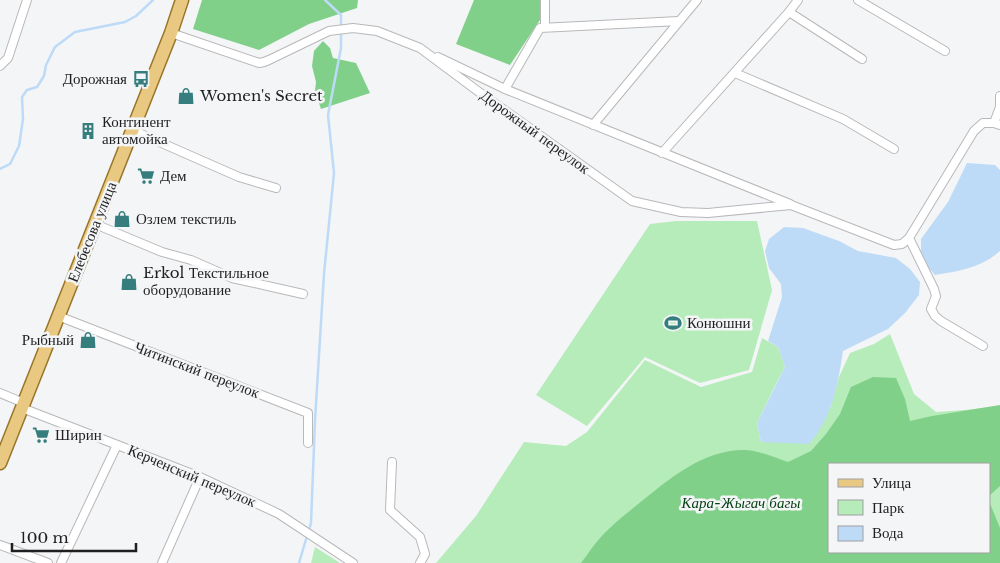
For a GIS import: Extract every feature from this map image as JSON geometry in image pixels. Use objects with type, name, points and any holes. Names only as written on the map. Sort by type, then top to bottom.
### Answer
[{"type":"main road","name":"Елебесова улица","points":[[0,464],[171,33],[182,0]]},
{"type":"street","points":[[0,66],[8,58],[27,0]]},
{"type":"street","points":[[545,0],[545,28]]},
{"type":"street","points":[[593,125],[697,0]]},
{"type":"street","points":[[662,153],[798,0]]},
{"type":"street","points":[[858,0],[945,51]]},
{"type":"street","points":[[789,12],[862,58]]},
{"type":"street","points":[[505,89],[540,28],[679,21]]},
{"type":"street","name":"Дорожный переулок","points":[[171,33],[259,63],[328,31],[353,28],[377,30],[420,48],[632,202],[681,212],[708,213],[791,205],[894,245],[902,244],[909,238]]},
{"type":"street","points":[[420,48],[505,89],[791,205]]},
{"type":"street","points":[[735,72],[843,119],[894,149]]},
{"type":"street","points":[[983,346],[935,316],[931,309],[936,296],[934,289],[909,238],[974,131],[984,123],[997,124],[1000,96]]},
{"type":"street","points":[[132,130],[239,177],[276,188]]},
{"type":"street","points":[[95,224],[162,252],[191,260],[232,278],[303,294]]},
{"type":"street","name":"Читинский переулок","points":[[58,316],[308,413],[308,442]]},
{"type":"street","name":"Керченский переулок","points":[[0,393],[23,406],[200,477],[279,514],[353,563]]},
{"type":"street","points":[[60,563],[117,445]]},
{"type":"street","points":[[392,462],[390,510],[420,537],[426,554],[420,563]]},
{"type":"street","points":[[162,563],[200,477]]},
{"type":"street","points":[[0,545],[48,563]]},
{"type":"green space","points":[[202,0],[358,0],[357,8],[309,24],[259,50],[193,29]]},
{"type":"green space","points":[[474,0],[541,0],[542,17],[510,65],[456,44]]},
{"type":"green space","points":[[323,41],[330,48],[333,58],[356,63],[370,93],[321,109],[315,91],[316,82],[312,66],[314,51]]},
{"type":"green space","name":"Конюшни","points":[[676,221],[757,221],[772,290],[749,370],[700,383],[645,357],[587,426],[536,395],[650,224]]},
{"type":"green space","points":[[890,334],[914,394],[936,412],[1000,406],[1000,563],[436,563],[476,516],[524,442],[566,446],[587,432],[645,360],[701,387],[752,372],[762,338],[778,347],[785,367],[757,423],[761,442],[830,409],[839,377],[850,353],[874,344]]},
{"type":"green space","name":"Кара-Жыгач багы","points":[[873,377],[896,378],[905,399],[910,421],[1000,405],[1000,486],[990,495],[990,463],[828,463],[828,553],[990,553],[990,503],[1000,528],[1000,563],[581,563],[593,546],[620,519],[673,477],[700,461],[729,451],[749,450],[788,462],[811,451],[840,414],[851,387]]},
{"type":"green space","points":[[315,547],[340,563],[311,563]]},
{"type":"water","points":[[967,163],[995,165],[1000,170],[1000,251],[977,265],[935,275],[925,264],[921,256],[921,239],[948,202]]},
{"type":"water","points":[[784,227],[803,228],[839,241],[858,251],[896,258],[910,269],[920,282],[919,295],[905,313],[888,329],[843,351],[839,376],[829,412],[809,444],[761,442],[757,423],[785,367],[778,347],[768,341],[782,297],[781,284],[769,268],[765,251],[769,239]]},
{"type":"waterway","points":[[0,169],[10,164],[19,146],[23,119],[22,97],[27,90],[37,87],[44,76],[46,65],[55,47],[75,32],[125,22],[136,16],[153,0]]},
{"type":"waterway","points":[[309,530],[311,523],[324,274],[334,173],[328,115],[341,48],[341,15],[325,0]]},
{"type":"waterway","points":[[299,563],[307,536]]},
{"type":"place","name":"Дорожная","points":[[141,79]]},
{"type":"place","name":"Women's Secret","points":[[186,96]]},
{"type":"place","name":"Континент автомойка","points":[[88,131]]},
{"type":"place","name":"Дем","points":[[146,176]]},
{"type":"place","name":"Озлем текстиль","points":[[122,219]]},
{"type":"place","name":"Erkol Текстильное оборудование","points":[[129,282]]},
{"type":"place","name":"Конюшни","points":[[673,323]]},
{"type":"place","name":"Рыбный","points":[[88,340]]},
{"type":"place","name":"Ширин","points":[[41,435]]}]
